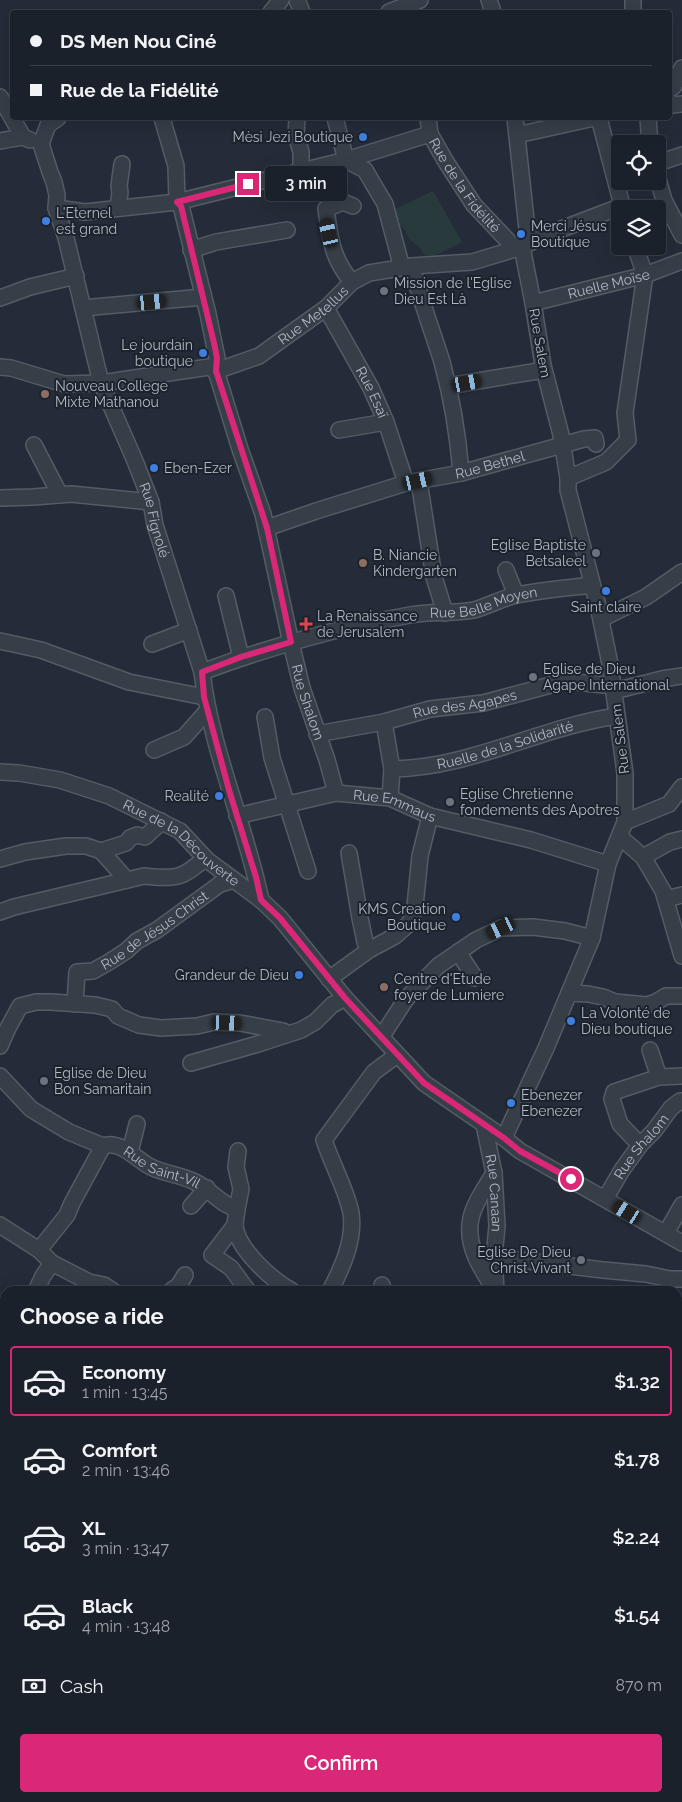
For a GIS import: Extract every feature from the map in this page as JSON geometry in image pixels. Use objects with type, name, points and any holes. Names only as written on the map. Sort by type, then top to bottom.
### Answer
[{"type":"street","points":[[273,10],[281,0]]},
{"type":"street","points":[[395,10],[420,0]]},
{"type":"street","points":[[672,88],[682,68]]},
{"type":"street","points":[[0,97],[10,114]]},
{"type":"street","points":[[13,120],[23,137]]},
{"type":"street","points":[[0,141],[23,137],[41,144],[48,125],[55,120]]},
{"type":"street","name":"Rue Shalom","points":[[166,120],[176,166],[177,202],[181,206],[203,297],[217,358],[216,371],[267,528],[302,688],[327,760],[336,793]]},
{"type":"street","points":[[297,120],[296,135],[301,152],[301,170]]},
{"type":"street","points":[[336,120],[346,160],[365,170],[385,204],[422,303],[440,355],[448,386],[458,442],[461,473]]},
{"type":"street","points":[[428,120],[430,134]]},
{"type":"street","name":"Rue Salem","points":[[504,1138],[546,1048],[592,938],[608,864],[625,822],[625,773],[614,689],[601,620],[568,490],[568,478],[562,445],[544,370],[522,247],[527,229],[515,120]]},
{"type":"street","points":[[517,135],[585,120]]},
{"type":"street","points":[[600,120],[621,200]]},
{"type":"street","points":[[648,120],[649,135]]},
{"type":"street","name":"Rue de la Fidélité","points":[[56,208],[85,212],[177,202],[346,160],[430,134],[474,205],[510,244],[522,247]]},
{"type":"street","name":"Rue Fignolé","points":[[41,144],[54,182],[57,195],[56,208],[62,221],[101,383],[151,502],[155,525],[202,672],[206,703],[261,900]]},
{"type":"street","points":[[666,160],[682,155]]},
{"type":"street","points":[[118,208],[120,192],[118,186],[122,164]]},
{"type":"street","points":[[661,190],[664,200],[682,235]]},
{"type":"street","points":[[352,282],[341,270],[327,223],[326,209],[344,202],[354,206]]},
{"type":"street","name":"Rue Metellus","points":[[0,367],[11,368],[64,384],[101,383],[209,367],[216,371],[259,356],[326,308],[352,282],[369,273],[407,267],[472,262],[522,247],[543,236],[611,212]]},
{"type":"street","points":[[191,250],[216,242],[287,230]]},
{"type":"street","points":[[568,478],[606,462],[628,440],[625,413],[645,275],[638,255]]},
{"type":"street","name":"Ruelle Moïse","points":[[533,303],[645,275],[682,261]]},
{"type":"street","points":[[0,298],[30,287],[76,276]]},
{"type":"street","points":[[83,308],[203,297]]},
{"type":"street","name":"Rue Esaï","points":[[326,308],[371,388],[412,482],[434,577],[445,613]]},
{"type":"street","points":[[448,386],[544,370]]},
{"type":"street","points":[[339,430],[386,422]]},
{"type":"street","name":"Rue Bethel","points":[[267,528],[412,482],[461,473],[562,445],[595,438],[596,444]]},
{"type":"street","points":[[34,445],[60,495]]},
{"type":"street","points":[[0,498],[33,498],[71,494],[151,502]]},
{"type":"street","points":[[506,570],[516,595]]},
{"type":"street","points":[[601,620],[646,597],[682,572]]},
{"type":"street","name":"Rue Belle Moyen","points":[[202,672],[241,657],[291,642],[412,614],[474,610],[516,595],[592,585]]},
{"type":"street","points":[[226,596],[241,657]]},
{"type":"street","points":[[152,644],[189,630]]},
{"type":"street","points":[[0,641],[41,650],[129,682],[206,703],[184,737],[154,750]]},
{"type":"street","name":"Rue des Agapes","points":[[317,734],[384,722],[430,709],[483,703],[566,681],[614,689],[682,676]]},
{"type":"street","name":"Ruelle de la Solidarité","points":[[392,768],[417,768],[441,764],[568,726],[617,716]]},
{"type":"street","points":[[265,717],[272,758],[308,872]]},
{"type":"street","points":[[384,722],[392,768],[390,798]]},
{"type":"street","name":"Rue de la Découverte","points":[[0,772],[19,773],[60,780],[109,796],[180,831],[207,860],[261,900],[280,918],[345,998],[424,1083],[520,1151],[682,1244]]},
{"type":"street","points":[[625,822],[670,804],[682,787]]},
{"type":"street","name":"Rue Emmaus","points":[[238,816],[336,793],[390,798],[430,816],[531,840],[608,864]]},
{"type":"street","points":[[329,979],[369,950],[395,936],[410,923],[413,916],[420,856],[430,816]]},
{"type":"street","points":[[102,851],[126,843],[130,838],[137,835],[145,837],[158,824],[157,820],[161,821]]},
{"type":"street","points":[[620,837],[643,857],[666,899],[682,956]]},
{"type":"street","points":[[643,857],[670,842],[682,839]]},
{"type":"street","points":[[0,859],[25,852],[66,846],[86,846],[102,851],[127,880]]},
{"type":"street","points":[[350,853],[360,918],[365,942],[369,950]]},
{"type":"street","points":[[0,912],[144,876],[165,877],[186,873],[200,861],[207,860]]},
{"type":"street","name":"Rue de Jésus Christ","points":[[75,1004],[77,972],[93,972],[126,952],[137,941],[157,930],[220,884],[234,880]]},
{"type":"street","points":[[666,899],[682,895]]},
{"type":"street","points":[[382,1036],[406,999],[438,966],[476,940],[501,928],[533,927],[565,931],[592,938]]},
{"type":"street","points":[[458,952],[475,978]]},
{"type":"street","points":[[569,993],[588,994],[615,1002],[647,1005],[666,996],[682,996]]},
{"type":"street","points":[[191,1063],[251,1047],[301,1030],[315,1022],[332,1005],[345,998]]},
{"type":"street","points":[[0,1046],[20,1006],[36,1002],[75,1004],[112,1009],[118,1016],[139,1025],[161,1028],[197,1026],[214,1022],[240,1023],[283,1030],[285,1035]]},
{"type":"street","points":[[650,1050],[659,1077]]},
{"type":"street","points":[[332,1286],[342,1267],[352,1226],[347,1201],[324,1140],[374,1072],[397,1055]]},
{"type":"street","name":"Rue Saint-Vil","points":[[0,1076],[30,1110],[70,1132],[103,1146],[108,1144],[130,1152],[151,1167],[194,1181],[207,1188],[231,1207],[237,1209]]},
{"type":"street","points":[[640,1145],[620,1124],[612,1099],[614,1092],[659,1077],[682,1076]]},
{"type":"street","name":"Rue Shalom","points":[[605,1199],[622,1170],[640,1145],[654,1131],[671,1108],[682,1101]]},
{"type":"street","points":[[130,1152],[137,1124]]},
{"type":"street","name":"Rue Canaan","points":[[484,1125],[494,1174],[497,1226],[494,1257],[496,1286]]},
{"type":"street","points":[[39,1250],[67,1215],[103,1146]]},
{"type":"street","points":[[238,1151],[236,1167],[241,1188],[235,1225],[243,1246],[276,1282],[283,1286]]},
{"type":"street","points":[[493,1286],[478,1265],[471,1243],[471,1218],[494,1174]]},
{"type":"street","points":[[192,1206],[207,1188]]},
{"type":"street","points":[[666,1234],[682,1205]]},
{"type":"street","points":[[0,1225],[39,1250],[52,1263],[99,1286]]},
{"type":"street","points":[[235,1225],[212,1255],[230,1268],[244,1286]]},
{"type":"street","points":[[494,1257],[682,1279]]},
{"type":"street","points":[[38,1286],[52,1263]]},
{"type":"street","points":[[178,1286],[185,1275]]},
{"type":"shaded area","points":[[433,191],[462,242],[428,259],[419,247],[409,239],[405,230],[399,224],[400,221],[389,212]]},
{"type":"place","name":"Mèsi Jezi Boutique","points":[[363,137]]},
{"type":"place","name":"L'Eternel est grand","points":[[46,221]]},
{"type":"place","name":"Merci Jésus Boutique","points":[[521,234]]},
{"type":"place","name":"Mission de l'Eglise Dieu Est Là","points":[[384,291]]},
{"type":"place","name":"Le jourdain boutique","points":[[203,353]]},
{"type":"place","name":"Nouveau College Mixte Mathanou","points":[[45,394]]},
{"type":"place","name":"Eben-Ezer","points":[[154,468]]},
{"type":"place","name":"Eglise Baptiste Betsaleel","points":[[596,553]]},
{"type":"place","name":"B. Niancie Kindergarten","points":[[363,563]]},
{"type":"place","name":"Saint claire","points":[[606,591]]},
{"type":"place","name":"La Renaissance de Jerusalem","points":[[306,624]]},
{"type":"place","name":"Eglise de Dieu Agape International","points":[[533,677]]},
{"type":"place","name":"Realité","points":[[219,796]]},
{"type":"place","name":"Eglise Chretienne fondements des Apotres","points":[[450,802]]},
{"type":"place","name":"KMS Creation Boutique","points":[[456,917]]},
{"type":"place","name":"Grandeur de Dieu","points":[[299,975]]},
{"type":"place","name":"Centre d'Etude foyer de Lumiere","points":[[384,987]]},
{"type":"place","name":"La Volonté de Dieu boutique","points":[[571,1021]]},
{"type":"place","name":"Eglise de Dieu Bon Samaritain","points":[[44,1081]]},
{"type":"place","name":"Ebenezer Ebenezer","points":[[511,1103]]},
{"type":"place","name":"Eglise De Dieu Christ Vivant","points":[[581,1260]]},
{"type":"route","points":[[248,184],[177,202],[181,206],[192,257],[208,314],[217,358],[216,371],[267,528],[291,642],[241,657],[202,672],[204,697],[261,900],[280,918],[345,998],[424,1083],[520,1151],[571,1179]]}]
